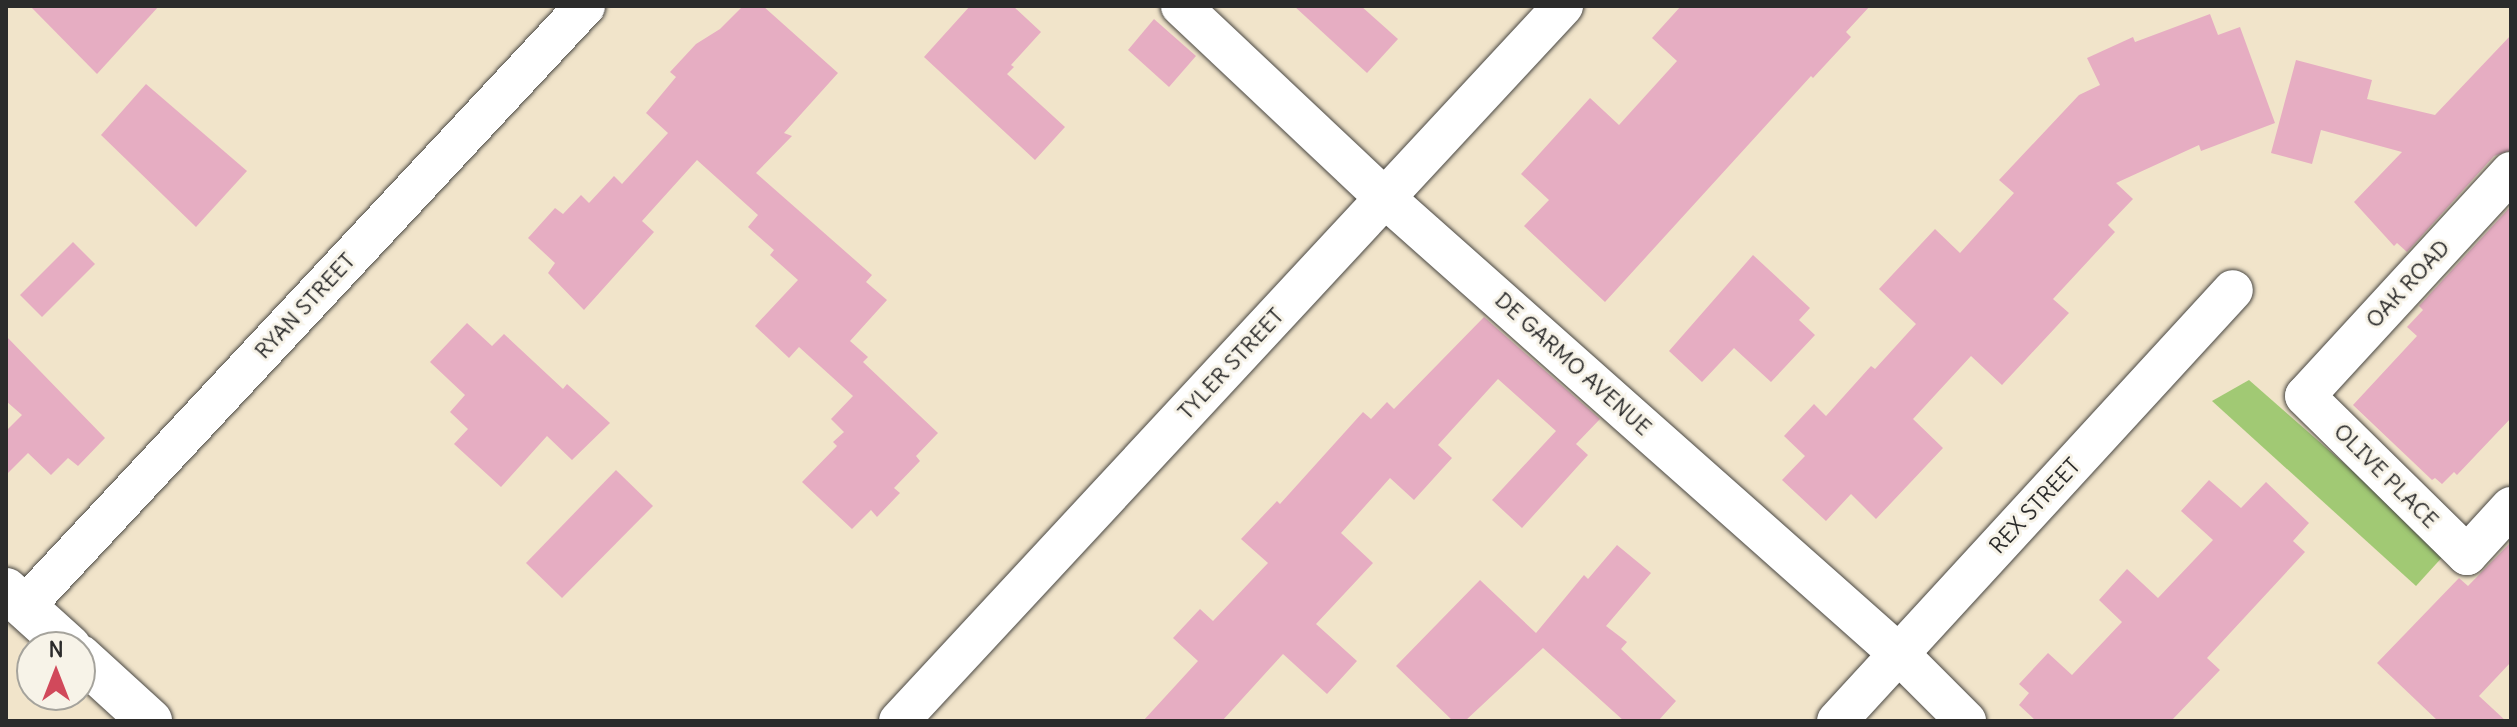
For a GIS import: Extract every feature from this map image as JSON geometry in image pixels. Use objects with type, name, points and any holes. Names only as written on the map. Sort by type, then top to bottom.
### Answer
[{"type":"street","name":"RYAN STREET","points":[[15,599],[585,6]]},
{"type":"street","name":"DE GARMO AVENUE","points":[[1181,6],[1385,198],[1899,654],[1966,721]]},
{"type":"street","name":"TYLER STREET","points":[[899,721],[1563,6]]},
{"type":"street","name":"OAK ROAD","points":[[2305,396],[2511,172]]},
{"type":"street","name":"REX STREET","points":[[1837,721],[2233,290]]},
{"type":"street","name":"OLIVE PLACE","points":[[2305,396],[2467,555],[2511,507]]},
{"type":"street","points":[[15,599],[51,631]]},
{"type":"street","points":[[96,672],[150,721]]},
{"type":"green space","points":[[2249,380],[2446,553],[2416,586],[2212,401]]},
{"type":"building","points":[[30,6],[159,6],[97,74]]},
{"type":"building","points":[[743,6],[763,6],[838,73],[784,133],[792,136],[756,173],[872,275],[866,282],[887,300],[850,341],[868,357],[863,362],[938,433],[916,456],[920,461],[894,488],[900,493],[877,517],[871,510],[852,529],[802,482],[837,446],[833,442],[844,432],[831,419],[853,396],[799,347],[789,358],[755,326],[798,280],[770,255],[774,250],[748,227],[758,215],[697,160],[642,221],[654,232],[584,310],[548,273],[555,263],[528,238],[555,208],[563,214],[581,195],[589,203],[614,176],[622,184],[668,133],[646,113],[676,77],[670,72],[696,44],[720,29]]},
{"type":"building","points":[[970,6],[1013,6],[1041,32],[1011,65],[1014,67],[1007,74],[1065,127],[1035,160],[924,57]]},
{"type":"building","points":[[1294,6],[1361,6],[1398,39],[1367,73]]},
{"type":"building","points":[[1681,6],[1870,6],[1846,32],[1851,37],[1813,78],[1811,76],[1605,302],[1524,226],[1549,200],[1521,174],[1590,98],[1619,125],[1677,61],[1652,38]]},
{"type":"building","points":[[2210,14],[2218,35],[2240,27],[2275,123],[2201,151],[2199,145],[2116,183],[2133,199],[2108,225],[2115,232],[2053,299],[2069,313],[2002,385],[1971,356],[1913,419],[1943,448],[1876,519],[1851,494],[1826,521],[1782,480],[1805,456],[1784,436],[1814,404],[1826,416],[1871,366],[1875,369],[1916,324],[1879,289],[1935,229],[1960,253],[2014,193],[1999,180],[2079,95],[2100,85],[2087,58],[2133,37],[2135,42]]},
{"type":"building","points":[[1154,19],[1196,56],[1169,87],[1128,50]]},
{"type":"building","points":[[2511,35],[2511,150],[2494,156],[2407,252],[2397,243],[2394,246],[2354,202],[2402,152],[2321,130],[2312,164],[2271,153],[2296,60],[2372,80],[2367,99],[2435,115]]},
{"type":"building","points":[[146,84],[247,171],[196,227],[101,135]]},
{"type":"building","points":[[2511,206],[2511,418],[2457,475],[2454,472],[2442,484],[2435,478],[2432,480],[2353,405],[2417,336],[2407,327],[2423,310],[2419,306]]},
{"type":"building","points":[[73,242],[95,264],[42,317],[20,295]]},
{"type":"building","points":[[1753,255],[1810,308],[1799,320],[1815,335],[1771,382],[1734,348],[1702,382],[1669,351]]},
{"type":"building","points":[[1484,317],[1600,419],[1576,444],[1588,455],[1522,528],[1492,500],[1556,431],[1498,379],[1438,445],[1452,458],[1414,500],[1390,478],[1341,533],[1373,563],[1316,624],[1357,661],[1327,694],[1283,654],[1222,721],[1143,721],[1198,661],[1173,638],[1200,609],[1213,621],[1268,563],[1241,539],[1277,501],[1280,504],[1363,412],[1371,419],[1387,402],[1394,409]]},
{"type":"building","points":[[467,323],[492,346],[504,334],[563,389],[567,384],[610,423],[572,460],[547,436],[501,487],[454,444],[468,429],[450,412],[465,395],[430,362]]},
{"type":"building","points":[[6,336],[105,438],[78,466],[68,458],[51,475],[28,453],[6,475],[6,431],[22,415],[6,401]]},
{"type":"building","points":[[616,470],[653,506],[562,598],[526,563]]},
{"type":"building","points":[[2209,480],[2241,508],[2266,482],[2309,523],[2293,541],[2305,552],[2207,658],[2220,670],[2171,721],[2036,721],[2019,705],[2029,693],[2019,684],[2048,653],[2072,675],[2122,622],[2099,600],[2127,569],[2158,598],[2213,540],[2181,511]]},
{"type":"building","points":[[2511,542],[2511,662],[2479,696],[2506,721],[2438,721],[2377,663],[2459,578],[2468,586]]},
{"type":"building","points":[[1617,545],[1651,573],[1606,626],[1627,642],[1621,649],[1676,701],[1658,721],[1624,721],[1543,648],[1465,721],[1453,721],[1396,666],[1480,580],[1536,633],[1584,575],[1588,579]]}]
